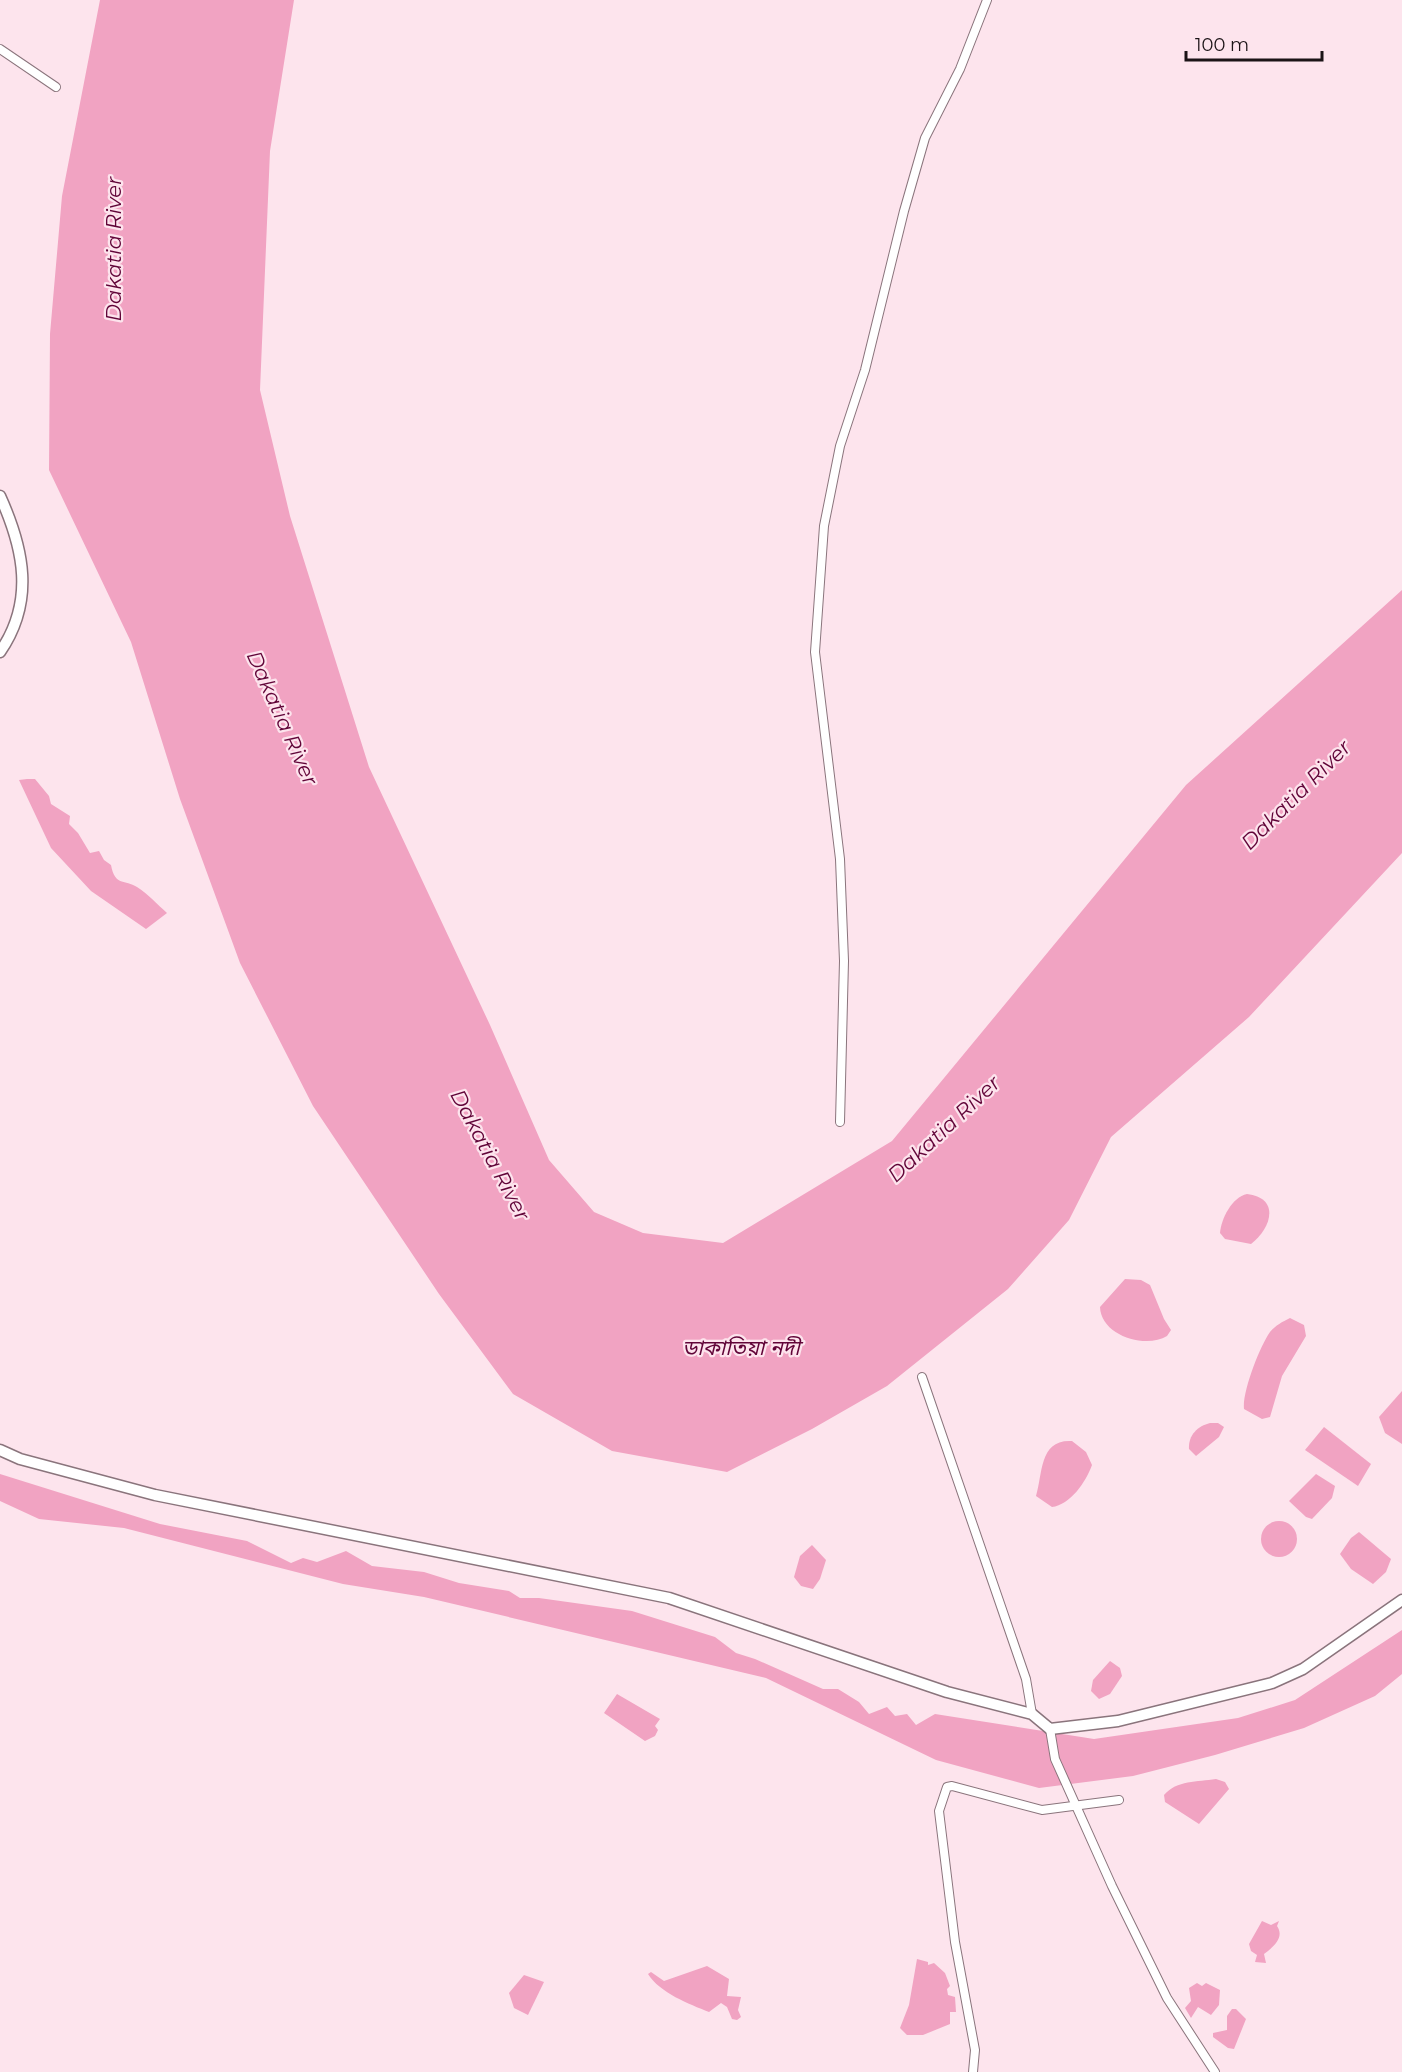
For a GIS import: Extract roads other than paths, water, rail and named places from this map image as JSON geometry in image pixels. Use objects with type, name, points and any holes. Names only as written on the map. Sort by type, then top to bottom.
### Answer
[{"type":"main road","points":[[0,496],[19,554],[24,587],[21,608],[12,635],[0,652]]},
{"type":"main road","points":[[0,1450],[20,1459],[155,1495],[669,1598],[947,1692],[1032,1714],[1050,1729],[1118,1721],[1272,1683],[1303,1669],[1402,1600]]},
{"type":"street","points":[[840,1122],[844,961],[840,859],[815,652],[824,526],[840,447],[865,370],[904,211],[926,138],[960,69],[987,0]]},
{"type":"street","points":[[0,49],[56,87]]},
{"type":"street","points":[[922,1377],[1026,1679],[1032,1714]]},
{"type":"street","points":[[1050,1729],[1055,1759],[1075,1807],[1167,1998],[1215,2072]]},
{"type":"street","points":[[973,2072],[975,2050],[955,1942],[939,1811],[947,1787],[1042,1810],[1119,1800]]},
{"type":"water","points":[[100,0],[294,0],[270,151],[260,390],[290,516],[369,767],[490,1025],[549,1160],[594,1212],[643,1233],[723,1243],[892,1141],[1186,785],[1402,590],[1402,853],[1249,1017],[1111,1137],[1069,1220],[1008,1289],[887,1386],[812,1429],[727,1472],[612,1451],[513,1394],[439,1294],[313,1106],[240,963],[180,799],[131,642],[49,470],[50,334],[62,196]]},
{"type":"water","points":[[35,779],[49,796],[51,804],[70,816],[69,824],[78,833],[90,853],[99,851],[104,860],[111,865],[118,880],[137,887],[167,913],[146,929],[91,891],[51,848],[19,780]]},
{"type":"water","points":[[1247,1194],[1265,1201],[1269,1215],[1264,1230],[1251,1244],[1225,1239],[1220,1233],[1228,1209],[1237,1199]]},
{"type":"water","points":[[1125,1279],[1141,1280],[1150,1285],[1171,1330],[1167,1336],[1158,1340],[1137,1340],[1126,1337],[1108,1326],[1102,1317],[1100,1307]]},
{"type":"water","points":[[1290,1318],[1304,1325],[1306,1336],[1282,1376],[1270,1417],[1262,1419],[1244,1409],[1249,1381],[1270,1332]]},
{"type":"water","points":[[1402,1391],[1402,1444],[1385,1433],[1379,1417]]},
{"type":"water","points":[[1210,1423],[1218,1423],[1224,1427],[1219,1437],[1196,1456],[1189,1449],[1190,1439],[1198,1429]]},
{"type":"water","points":[[1324,1427],[1371,1464],[1358,1486],[1305,1450]]},
{"type":"water","points":[[1072,1441],[1086,1452],[1092,1465],[1076,1492],[1065,1502],[1052,1507],[1036,1496],[1044,1459],[1053,1446],[1061,1442]]},
{"type":"water","points":[[0,1474],[160,1524],[247,1541],[291,1563],[303,1558],[317,1562],[346,1551],[372,1566],[424,1572],[459,1583],[509,1591],[520,1598],[539,1598],[632,1611],[715,1637],[736,1653],[823,1689],[838,1689],[859,1702],[869,1714],[887,1707],[895,1716],[907,1714],[916,1725],[935,1714],[1094,1739],[1238,1718],[1295,1700],[1402,1630],[1402,1674],[1375,1696],[1304,1728],[1215,1755],[1133,1776],[1039,1788],[936,1760],[766,1678],[424,1597],[343,1584],[124,1528],[39,1519],[0,1501]]},
{"type":"water","points":[[1316,1474],[1335,1486],[1332,1498],[1312,1519],[1306,1517],[1289,1501]]},
{"type":"water","points":[[1279,1521],[1292,1526],[1297,1539],[1292,1552],[1279,1557],[1266,1552],[1261,1539],[1266,1526]]},
{"type":"water","points":[[1359,1532],[1391,1559],[1386,1572],[1373,1584],[1351,1569],[1340,1554],[1351,1538]]},
{"type":"water","points":[[812,1545],[826,1560],[820,1579],[813,1589],[801,1586],[794,1577],[800,1556]]},
{"type":"water","points":[[1110,1661],[1120,1668],[1122,1676],[1110,1694],[1099,1699],[1091,1691],[1093,1680]]},
{"type":"water","points":[[617,1694],[660,1719],[655,1726],[658,1730],[655,1736],[645,1741],[604,1713]]},
{"type":"water","points":[[1216,1779],[1225,1782],[1229,1789],[1199,1824],[1165,1802],[1164,1795],[1175,1787]]},
{"type":"water","points":[[1262,1921],[1271,1925],[1279,1921],[1277,1926],[1279,1938],[1264,1954],[1266,1963],[1255,1962],[1257,1955],[1251,1951],[1249,1944]]},
{"type":"water","points":[[917,1959],[928,1962],[928,1965],[934,1963],[945,1973],[950,1986],[947,1989],[948,1995],[955,1997],[956,2012],[950,2012],[950,2024],[923,2035],[907,2035],[900,2028],[909,2005]]},
{"type":"water","points":[[707,1966],[729,1979],[727,1996],[741,1997],[738,2010],[741,2017],[737,2020],[732,2019],[727,2007],[721,2003],[709,2012],[676,1997],[660,1987],[648,1974],[651,1972],[664,1981]]},
{"type":"water","points":[[524,1975],[544,1982],[528,2015],[514,2008],[509,1993]]},
{"type":"water","points":[[1197,1983],[1202,1986],[1206,1983],[1220,1990],[1219,2005],[1211,2015],[1198,2007],[1191,2018],[1185,2008],[1191,2001],[1189,1988]]},
{"type":"water","points":[[1232,2009],[1236,2009],[1246,2019],[1234,2049],[1228,2048],[1213,2037],[1213,2033],[1227,2030],[1227,2016]]},
{"type":"water label","name":"Dakatia River","points":[[114,249]]},
{"type":"water label","name":"Dakatia River","points":[[282,718]]},
{"type":"water label","name":"Dakatia River","points":[[1296,795]]},
{"type":"water label","name":"Dakatia River","points":[[944,1129]]},
{"type":"water label","name":"Dakatia River","points":[[490,1155]]},
{"type":"water label","name":"ডাকাতিয়া নদী","points":[[741,1348]]}]
